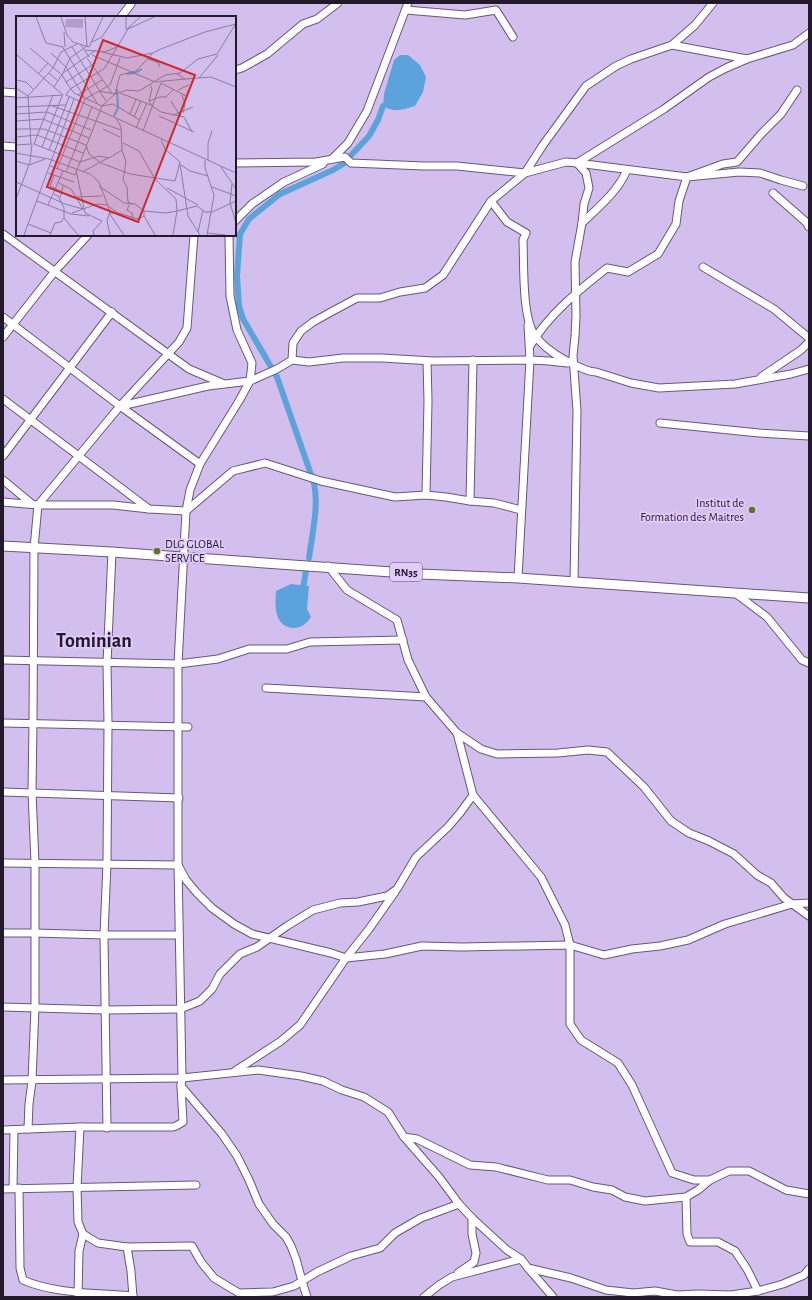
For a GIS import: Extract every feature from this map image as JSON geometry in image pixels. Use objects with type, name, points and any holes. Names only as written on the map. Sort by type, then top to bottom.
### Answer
[{"type":"main road","name":"RN35","points":[[3,546],[328,566],[420,574],[518,578],[809,598]]},
{"type":"street","points":[[236,70],[267,54],[303,24],[317,19],[338,3]]},
{"type":"street","points":[[292,360],[293,343],[301,331],[313,322],[357,298],[380,298],[400,292],[425,288],[443,275],[490,201],[525,173],[586,86],[616,66],[631,59],[672,45],[695,25],[713,3]]},
{"type":"street","points":[[122,16],[132,4]]},
{"type":"street","points":[[129,16],[132,4]]},
{"type":"street","points":[[236,220],[252,204],[284,182],[331,160],[348,143],[367,111],[407,7],[465,15],[496,10],[513,37]]},
{"type":"street","points":[[576,163],[658,112],[709,77],[747,59],[793,45],[809,33]]},
{"type":"street","points":[[672,45],[747,59]]},
{"type":"street","points":[[687,177],[723,164],[737,162],[781,114],[797,90]]},
{"type":"street","points":[[3,92],[16,94]]},
{"type":"street","points":[[3,146],[16,146]]},
{"type":"street","points":[[236,163],[316,162],[345,157],[351,163],[457,166],[525,173],[566,162],[687,177],[739,172],[760,173],[803,186]]},
{"type":"street","points":[[574,582],[577,410],[573,364],[576,293],[575,262],[584,204],[589,188],[586,173],[576,163]]},
{"type":"street","points":[[582,223],[604,203],[623,178],[627,170]]},
{"type":"street","points":[[530,346],[536,336],[576,293],[607,268],[628,272],[658,254],[676,224],[679,201],[687,177]]},
{"type":"street","points":[[773,193],[806,222],[809,227]]},
{"type":"street","points":[[490,201],[506,222],[526,232],[523,240],[526,314],[530,346],[530,360],[518,578]]},
{"type":"street","points":[[3,234],[168,354],[190,369],[223,384]]},
{"type":"street","points":[[3,337],[55,271],[87,236]]},
{"type":"street","points":[[28,1129],[35,1007],[35,863],[32,792],[35,505],[80,456],[120,406],[179,342],[187,328],[194,236]]},
{"type":"street","points":[[3,1130],[80,1127],[107,1128],[176,1126],[183,1122],[181,1086],[178,864],[178,664],[186,511],[190,490],[200,464],[250,381],[252,363],[236,330],[230,296],[229,236]]},
{"type":"street","points":[[703,267],[774,309],[809,338]]},
{"type":"street","points":[[3,456],[112,312]]},
{"type":"street","points":[[526,314],[534,334],[548,351],[592,372],[631,383],[659,388],[735,384],[791,374],[809,369]]},
{"type":"street","points":[[3,317],[71,367],[120,406],[200,464]]},
{"type":"street","points":[[757,380],[801,350],[809,342]]},
{"type":"street","points":[[120,406],[208,386],[250,381],[277,369],[292,360],[310,362],[343,358],[382,358],[427,361],[530,360],[573,364]]},
{"type":"street","points":[[470,501],[473,360]]},
{"type":"street","points":[[426,495],[428,401],[427,361]]},
{"type":"street","points":[[3,399],[149,509]]},
{"type":"street","points":[[660,423],[759,433],[809,436]]},
{"type":"street","points":[[3,502],[35,505],[113,506],[186,511],[233,472],[264,463],[321,481],[394,497],[426,495],[446,497],[494,503],[521,510]]},
{"type":"street","points":[[3,480],[35,505]]},
{"type":"street","points":[[107,1128],[104,935],[107,863],[107,662],[112,552]]},
{"type":"street","points":[[328,566],[347,590],[398,620],[408,660],[426,697],[457,732],[481,749],[497,754],[588,750],[607,752],[644,787],[671,821],[689,833],[709,841],[734,854],[757,875],[771,884],[784,898],[809,916]]},
{"type":"street","points":[[735,592],[767,617],[802,660],[809,663]]},
{"type":"street","points":[[3,660],[178,664],[218,659],[249,649],[287,649],[310,642],[403,640]]},
{"type":"street","points":[[266,688],[426,697]]},
{"type":"street","points":[[3,723],[108,724],[188,727]]},
{"type":"street","points":[[457,732],[473,795],[541,876],[565,925],[570,945],[570,1024],[581,1040],[618,1063],[641,1103],[672,1173],[694,1180],[710,1180]]},
{"type":"street","points":[[3,792],[179,798]]},
{"type":"street","points":[[233,1072],[281,1041],[300,1025],[346,958],[369,929],[397,889],[416,857],[448,827],[473,795]]},
{"type":"street","points":[[3,863],[178,864]]},
{"type":"street","points":[[178,864],[186,880],[197,893],[212,908],[234,924],[252,934],[346,958],[385,954],[422,946],[462,947],[570,945],[604,954],[660,946],[688,940],[725,924],[792,904],[809,903]]},
{"type":"street","points":[[3,1007],[106,1010],[180,1009],[200,1000],[212,989],[220,974],[240,954],[257,947],[313,910],[340,903],[358,902],[387,896],[397,889]]},
{"type":"street","points":[[3,933],[179,935]]},
{"type":"street","points":[[3,1080],[182,1078],[258,1070],[301,1076],[323,1081],[342,1090],[364,1097],[388,1112],[404,1137],[439,1177],[459,1204],[507,1250],[521,1259],[553,1297]]},
{"type":"street","points":[[181,1086],[222,1134],[237,1156],[259,1204],[273,1224],[286,1237],[296,1259],[307,1297]]},
{"type":"street","points":[[78,1294],[79,1251],[83,1234],[78,1222],[77,1188],[80,1127]]},
{"type":"street","points":[[14,1130],[20,1268],[23,1280],[35,1286],[78,1294],[133,1296],[127,1247]]},
{"type":"street","points":[[404,1137],[417,1139],[470,1165],[496,1167],[548,1180],[570,1180],[593,1187],[612,1190],[625,1197],[645,1201],[686,1197],[698,1190],[710,1180],[729,1171],[749,1171],[786,1190],[809,1194]]},
{"type":"street","points":[[3,1189],[196,1186]]},
{"type":"street","points":[[686,1197],[687,1234],[690,1242],[718,1242],[735,1251],[747,1269],[758,1291]]},
{"type":"street","points":[[83,1234],[98,1243],[127,1247],[192,1246],[201,1262],[214,1278],[243,1295],[273,1292],[294,1286],[317,1272],[351,1256],[380,1248],[395,1233],[421,1218],[459,1204]]},
{"type":"street","points":[[424,1297],[439,1285],[474,1262],[476,1253],[472,1234],[472,1218]]},
{"type":"street","points":[[452,1277],[521,1259]]},
{"type":"street","points":[[528,1268],[571,1278],[606,1290],[632,1293],[655,1291],[676,1295],[731,1295],[758,1291],[804,1275],[809,1269]]},
{"type":"street","points":[[623,1297],[632,1293]]},
{"type":"water","points":[[400,55],[408,55],[420,65],[426,77],[423,92],[415,106],[402,110],[391,110],[383,106],[384,94],[394,60]]},
{"type":"water","points":[[291,584],[309,586],[307,609],[311,617],[304,625],[296,628],[282,623],[276,609],[276,591]]},
{"type":"waterway","points":[[309,558],[316,501],[314,483],[277,377],[243,319],[239,306],[237,276],[240,234],[249,219],[280,194],[343,164],[369,136],[378,120],[383,106]]},
{"type":"waterway","points":[[303,588],[306,571]]},
{"type":"place","name":"Institut de Formation des Maitres","points":[[752,510]]},
{"type":"place","name":"DLG GLOBAL SERVICE","points":[[157,551]]},
{"type":"district","name":"Tominian","points":[[94,641]]}]
